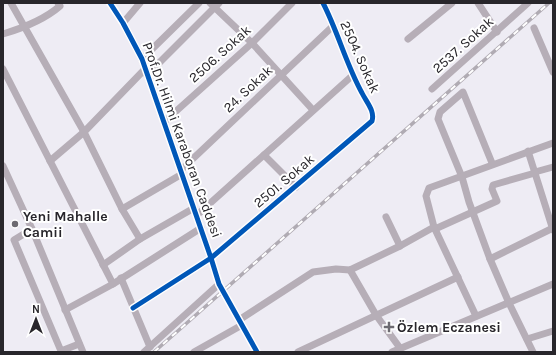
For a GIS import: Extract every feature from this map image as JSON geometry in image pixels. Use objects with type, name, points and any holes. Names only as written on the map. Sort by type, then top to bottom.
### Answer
[{"type":"street","points":[[11,3],[84,132],[122,209],[140,239]]},
{"type":"street","points":[[3,34],[25,28],[55,10],[60,6],[58,3]]},
{"type":"street","name":"Prof.Dr. Hilmi Karaboran Caddesi","points":[[110,3],[123,22],[142,59],[197,215],[219,284],[256,352]]},
{"type":"street","points":[[123,22],[140,3]]},
{"type":"street","points":[[142,59],[199,3]]},
{"type":"street","name":"2506. Sokak","points":[[164,122],[252,43],[292,3]]},
{"type":"street","name":"2504. Sokak","points":[[323,3],[352,75],[371,109],[373,116],[372,121]]},
{"type":"street","points":[[408,39],[452,3]]},
{"type":"street","points":[[478,3],[497,32]]},
{"type":"street","name":"2537. Sokak","points":[[432,89],[528,3]]},
{"type":"street","points":[[50,161],[84,132],[215,4],[314,110]]},
{"type":"street","name":"24. Sokak","points":[[122,209],[181,172],[333,26]]},
{"type":"street","points":[[534,28],[553,72]]},
{"type":"street","points":[[3,69],[113,284]]},
{"type":"street","name":"2504. Sokak","points":[[197,215],[352,75]]},
{"type":"street","points":[[492,163],[463,92],[440,112],[438,119],[462,177],[472,212],[490,259],[532,352]]},
{"type":"street","name":"2501. Sokak","points":[[133,308],[211,258],[372,121]]},
{"type":"street","points":[[476,316],[435,228],[426,196],[429,188],[462,177],[492,163],[553,143]]},
{"type":"street","points":[[490,259],[553,229],[551,216],[528,151]]},
{"type":"street","points":[[264,155],[296,187]]},
{"type":"street","points":[[3,166],[32,229],[83,352]]},
{"type":"street","points":[[194,352],[313,272],[336,269],[350,270],[435,228],[497,201],[492,189],[493,185],[553,167]]},
{"type":"street","points":[[103,265],[140,239],[194,208]]},
{"type":"street","points":[[386,217],[400,246]]},
{"type":"street","points":[[65,310],[113,284],[201,228]]},
{"type":"street","points":[[32,229],[14,240],[61,351],[79,344]]},
{"type":"street","points":[[350,270],[376,315],[400,350]]},
{"type":"street","points":[[121,278],[150,347]]},
{"type":"street","points":[[298,352],[458,278]]},
{"type":"street","points":[[144,352],[219,284]]},
{"type":"street","points":[[392,352],[400,350],[553,284]]},
{"type":"street","points":[[527,339],[553,331]]},
{"type":"railway","points":[[154,352],[549,3]]},
{"type":"cycle path","points":[[110,3],[123,23],[142,59],[219,284],[257,352]]},
{"type":"cycle path","points":[[133,308],[211,258],[372,121],[373,117],[371,110],[351,71],[323,3]]},
{"type":"place","name":"Yeni Mahalle Camii","points":[[15,224]]},
{"type":"place","name":"Özlem Eczanesi","points":[[389,327]]}]
